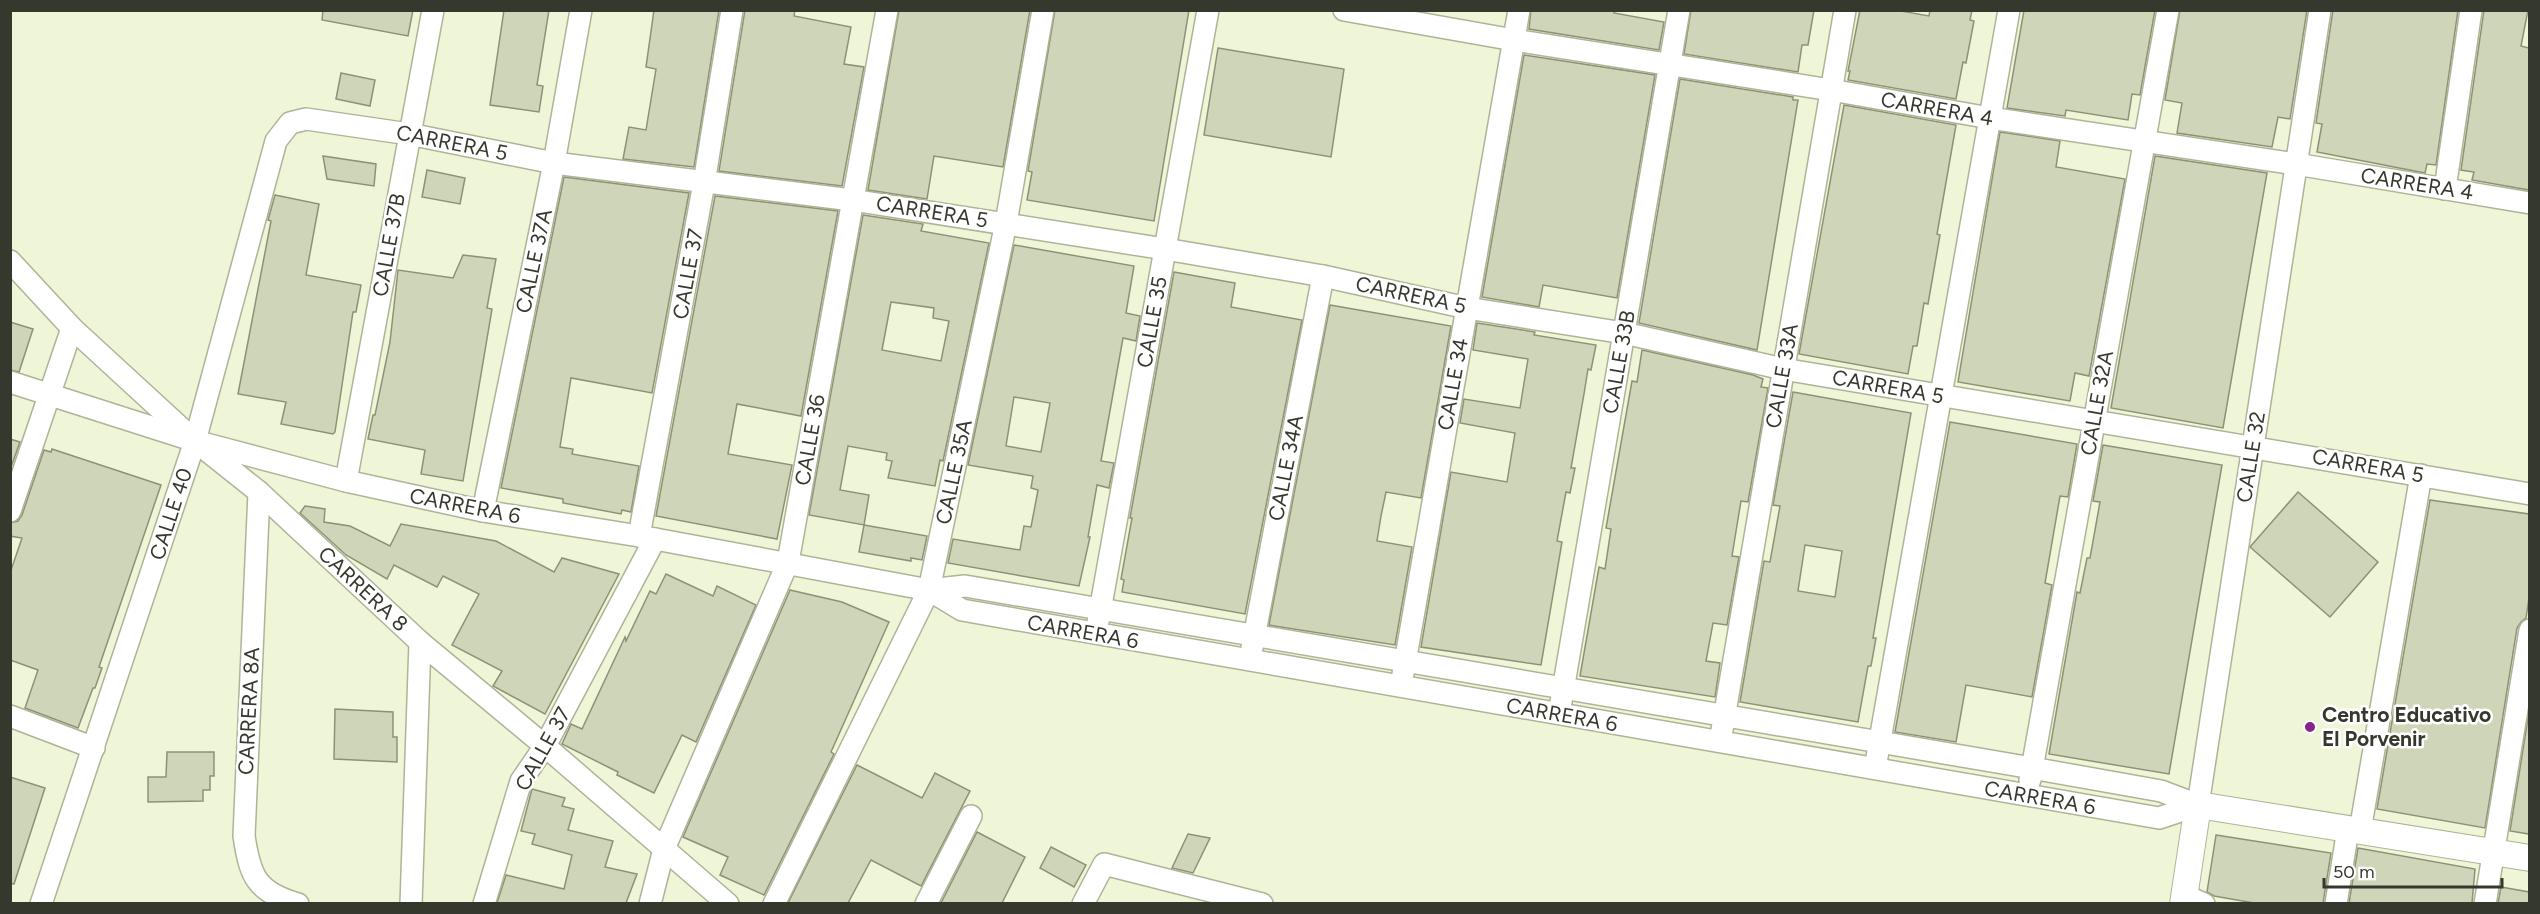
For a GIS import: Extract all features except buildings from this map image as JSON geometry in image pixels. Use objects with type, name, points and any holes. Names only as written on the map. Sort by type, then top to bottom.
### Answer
[{"type":"street","name":"CALLE 37B","points":[[346,481],[433,10]]},
{"type":"street","name":"CALLE 37A","points":[[483,511],[554,163],[581,10]]},
{"type":"street","name":"CALLE 37","points":[[484,903],[520,781],[545,746],[647,537],[732,10]]},
{"type":"street","name":"CALLE 36","points":[[650,903],[664,849],[789,562],[887,10]]},
{"type":"street","name":"CALLE 35A","points":[[774,903],[929,590],[1006,223],[1042,10]]},
{"type":"street","name":"CALLE 35","points":[[1096,634],[1208,10]]},
{"type":"street","name":"CALLE 34","points":[[1400,687],[1519,10]]},
{"type":"street","name":"CALLE 33B","points":[[1559,714],[1679,10]]},
{"type":"street","name":"CALLE 33A","points":[[1720,742],[1845,10]]},
{"type":"street","points":[[1875,769],[2009,10]]},
{"type":"street","name":"CALLE 32A","points":[[2027,795],[2168,10]]},
{"type":"street","name":"CALLE 32","points":[[2190,900],[2198,805],[2320,10]]},
{"type":"street","points":[[2445,189],[2471,10]]},
{"type":"street","name":"CARRERA 4","points":[[1356,12],[2144,143],[2296,164],[2529,202]]},
{"type":"street","name":"CARRERA 5","points":[[290,123],[306,119],[409,134],[554,163],[852,200],[1165,249],[1323,276],[1467,308],[1624,333],[1784,369],[2529,494]]},
{"type":"street","name":"CALLE 40","points":[[41,903],[195,441],[276,141],[290,123]]},
{"type":"street","name":"CARRERA 8","points":[[10,261],[72,328],[195,441],[259,492],[420,642],[728,903]]},
{"type":"street","name":"CALLE 34A","points":[[1250,661],[1323,276]]},
{"type":"street","points":[[10,511],[72,328]]},
{"type":"street","name":"CARRERA 6","points":[[10,382],[195,441],[346,481],[483,511],[789,562],[929,590],[965,586],[1255,635],[2161,790],[2198,805],[2529,858]]},
{"type":"street","points":[[2336,903],[2354,830],[2421,475]]},
{"type":"street","name":"CARRERA 8A","points":[[259,492],[244,836],[249,868],[261,885],[286,900],[298,903]]},
{"type":"street","name":"CARRERA 6","points":[[929,590],[962,610],[2159,818],[2198,805]]},
{"type":"street","points":[[2485,903],[2529,630]]},
{"type":"street","points":[[411,903],[420,642]]},
{"type":"street","points":[[10,716],[94,748]]},
{"type":"street","points":[[926,903],[971,816]]},
{"type":"street","points":[[1083,903],[1104,864],[1262,903]]},
{"type":"place","name":"Centro Educativo El Porvenir","points":[[2310,727]]}]
